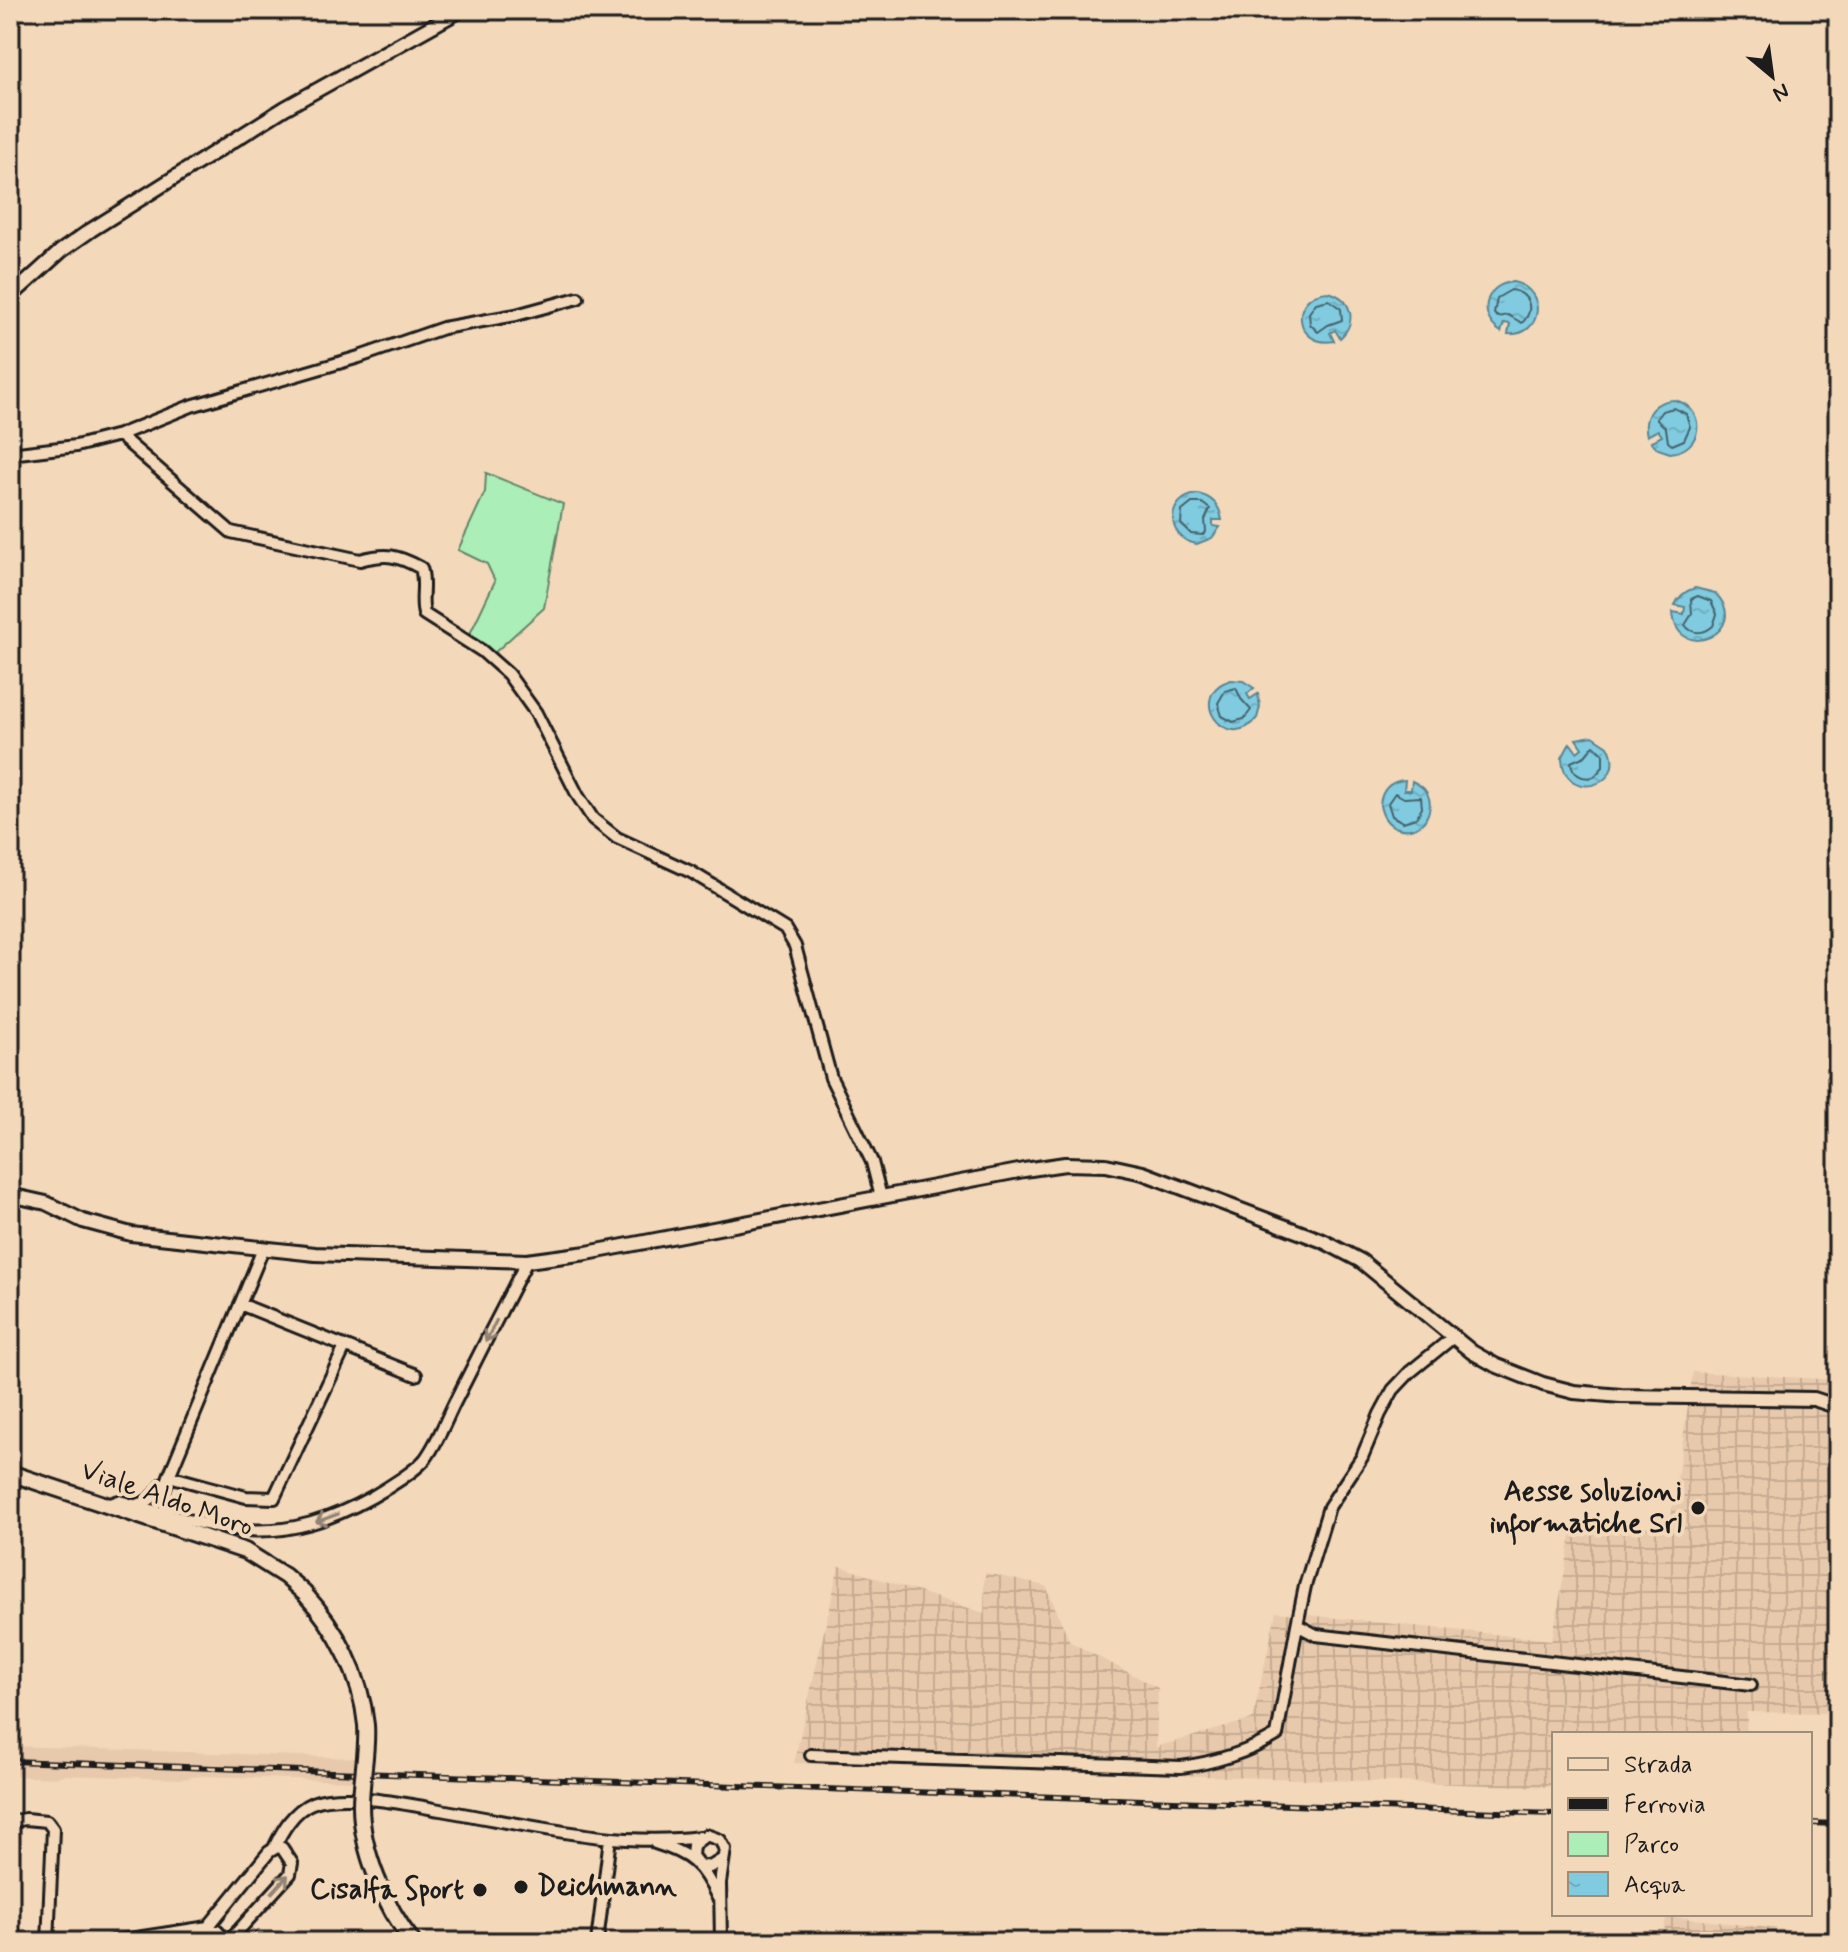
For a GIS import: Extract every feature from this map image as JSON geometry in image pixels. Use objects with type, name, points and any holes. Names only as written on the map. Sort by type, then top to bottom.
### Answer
[{"type":"main road","name":"Viale Aldo Moro","points":[[10,1473],[245,1551],[285,1576],[318,1608],[342,1645],[357,1681],[366,1726],[361,1809],[370,1855],[382,1892],[401,1928],[413,1942]]},
{"type":"street","points":[[10,297],[61,251],[91,230],[285,108],[461,10]]},
{"type":"street","points":[[10,454],[76,446],[119,435],[191,406],[359,357],[443,328],[516,315],[578,298]]},
{"type":"street","points":[[119,435],[231,532],[360,560],[380,555],[401,557],[421,568],[425,583],[424,614],[482,651],[508,674],[536,713],[593,819],[617,838],[691,872],[785,929],[795,946],[831,1078],[872,1162],[881,1197]]},
{"type":"street","points":[[10,1195],[46,1203],[106,1229],[263,1249],[356,1256],[527,1261],[587,1253],[1065,1164],[1106,1165],[1143,1173],[1323,1241],[1361,1261],[1452,1338],[1495,1365],[1543,1384],[1574,1392],[1621,1396],[1814,1399],[1838,1407]]},
{"type":"street","points":[[172,1516],[164,1507],[162,1497],[169,1476],[263,1249]]},
{"type":"street","points":[[108,1505],[119,1501],[218,1528],[250,1531],[287,1529],[339,1514],[379,1493],[425,1460],[527,1261]]},
{"type":"street","points":[[240,1304],[416,1375]]},
{"type":"street","points":[[811,1755],[1181,1767],[1203,1764],[1264,1743],[1277,1735],[1305,1586],[1329,1507],[1362,1457],[1393,1390],[1452,1338]]},
{"type":"street","points":[[169,1476],[246,1497],[274,1498],[345,1347]]},
{"type":"street","points":[[135,1505],[146,1503],[155,1496],[169,1476]]},
{"type":"street","points":[[1297,1625],[1316,1635],[1751,1685]]},
{"type":"street","points":[[208,1927],[274,1848],[286,1825],[300,1810],[311,1803],[337,1799],[390,1801],[610,1838],[649,1841],[711,1835],[720,1840],[725,1849],[720,1883],[721,1942]]},
{"type":"street","points":[[10,1822],[36,1819],[47,1821],[53,1829],[48,1942]]},
{"type":"street","points":[[700,1837],[692,1850],[695,1861],[721,1904]]},
{"type":"street","points":[[597,1942],[610,1838]]},
{"type":"street","points":[[649,1841],[679,1851],[710,1867],[723,1859]]},
{"type":"street","points":[[110,1942],[208,1927],[228,1942],[290,1874],[290,1857],[282,1848],[274,1848]]},
{"type":"shaded area","points":[[1693,1372],[1838,1380],[1838,1713],[1747,1712],[1746,1732],[1552,1732],[1552,1787],[794,1763],[839,1566],[984,1613],[985,1573],[1046,1586],[1070,1642],[1158,1688],[1156,1747],[1253,1719],[1276,1612],[1552,1640],[1572,1531],[1670,1526]]},
{"type":"shaded area","points":[[10,1746],[356,1758],[354,1781],[200,1776],[182,1779],[63,1775],[55,1778],[10,1776]]},
{"type":"shaded area","points":[[1666,1916],[1838,1936],[1838,1942],[1663,1942]]},
{"type":"green space","points":[[486,473],[563,504],[544,608],[493,654],[469,636],[495,581],[487,564],[458,550],[485,492]]},
{"type":"water","points":[[1513,282],[1524,286],[1532,294],[1537,312],[1528,328],[1520,333],[1508,334],[1510,324],[1504,323],[1501,332],[1493,326],[1487,302],[1496,289]]},
{"type":"water","points":[[1328,292],[1343,299],[1347,305],[1349,325],[1340,338],[1335,330],[1330,333],[1334,341],[1321,341],[1311,337],[1304,329],[1302,310],[1306,301]]},
{"type":"water","points":[[1675,400],[1693,412],[1697,429],[1689,445],[1681,451],[1670,453],[1658,449],[1651,442],[1662,436],[1658,430],[1647,436],[1646,422],[1656,406]]},
{"type":"water","points":[[1198,494],[1214,502],[1222,520],[1213,520],[1213,526],[1220,527],[1212,538],[1197,544],[1179,534],[1173,518],[1179,502]]},
{"type":"water","points":[[1695,588],[1715,593],[1725,607],[1725,620],[1720,630],[1698,640],[1686,637],[1677,628],[1673,612],[1684,614],[1685,607],[1675,605],[1683,594]]},
{"type":"water","points":[[1231,680],[1243,681],[1254,688],[1247,694],[1250,699],[1258,694],[1260,707],[1257,718],[1245,728],[1233,730],[1223,726],[1210,708],[1211,697],[1217,687]]},
{"type":"water","points":[[1593,736],[1608,746],[1612,760],[1610,772],[1594,785],[1583,785],[1573,781],[1565,772],[1562,758],[1570,743],[1577,752],[1582,748],[1576,739]]},
{"type":"water","points":[[1405,780],[1404,790],[1411,790],[1412,781],[1418,784],[1427,793],[1430,804],[1423,823],[1409,829],[1396,828],[1391,824],[1380,805],[1387,787]]},
{"type":"railway","points":[[10,1761],[1552,1814]]},
{"type":"railway","points":[[1812,1823],[1838,1824]]},
{"type":"place","name":"Aesse soluzioni informatiche Srl","points":[[1698,1508]]},
{"type":"place","name":"Deichmann","points":[[521,1887]]},
{"type":"place","name":"Cisalfa Sport","points":[[480,1890]]}]
